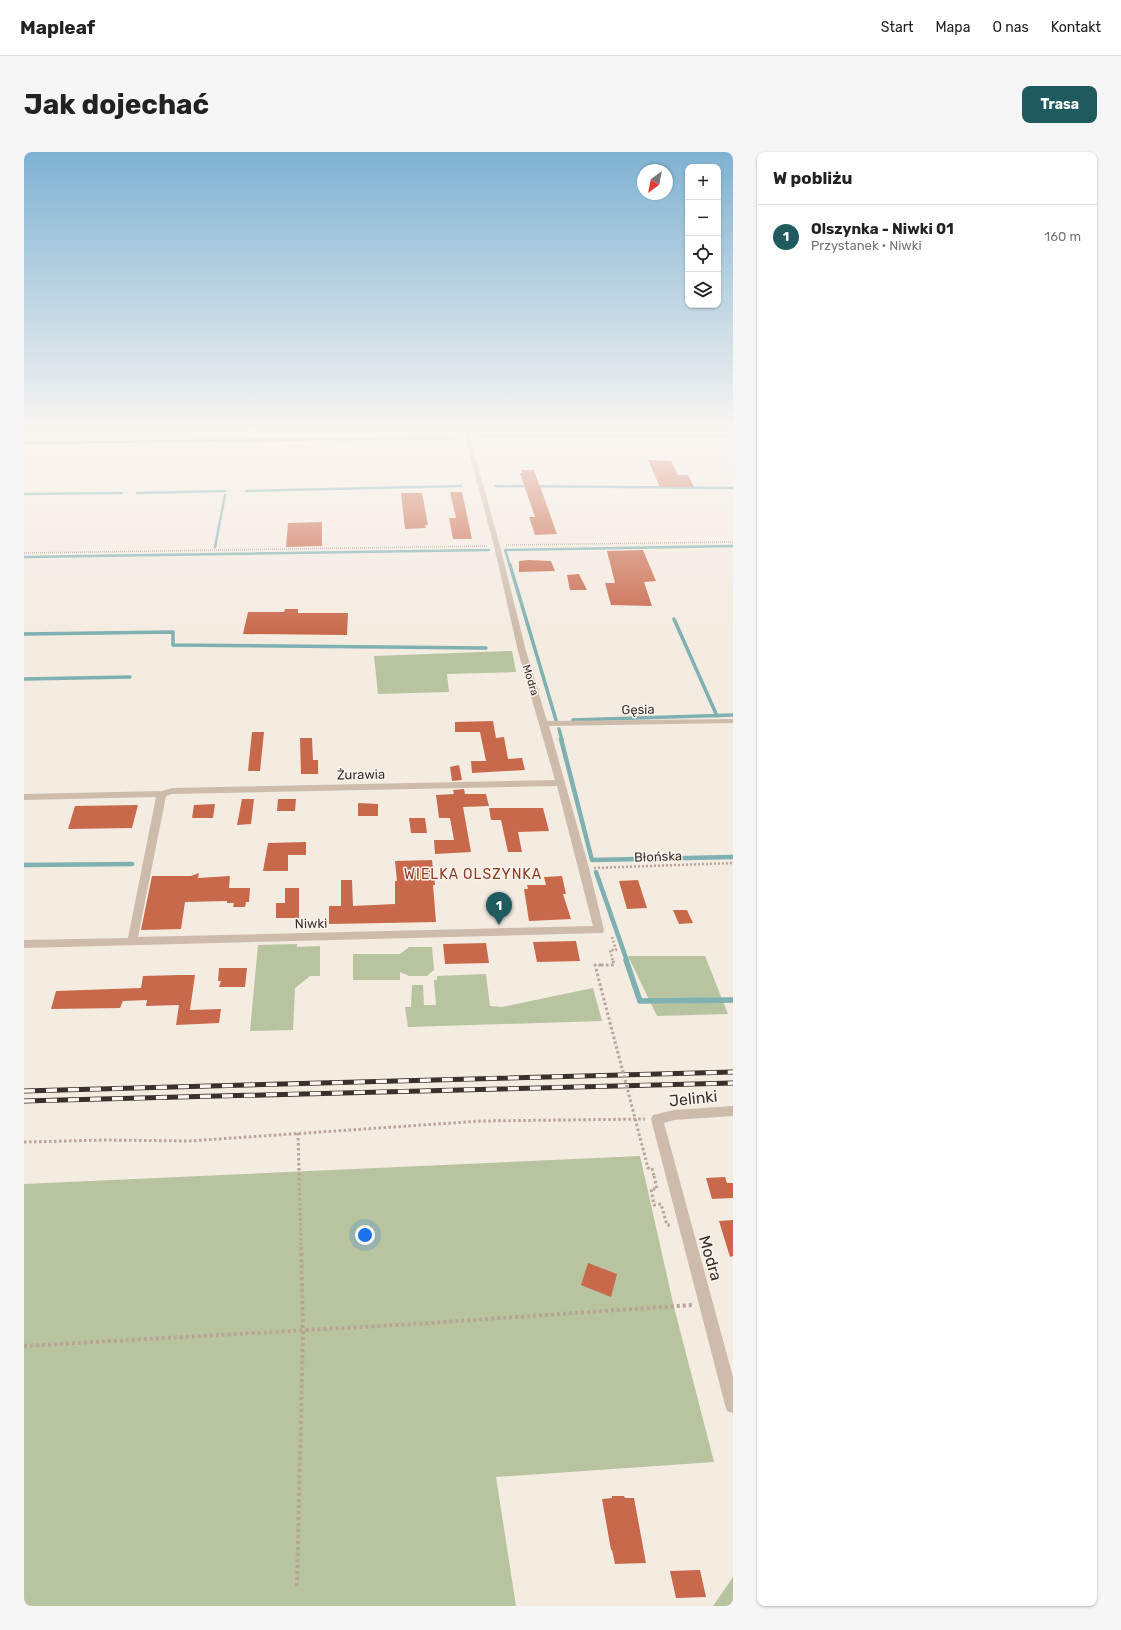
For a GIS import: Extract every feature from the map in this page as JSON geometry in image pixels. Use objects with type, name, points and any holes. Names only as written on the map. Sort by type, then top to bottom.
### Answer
[{"type":"street","name":"Modra","points":[[484,498],[497,546],[522,651],[584,868],[599,930]]},
{"type":"street","name":"Gęsia","points":[[544,724],[733,721]]},
{"type":"street","name":"Żurawia","points":[[24,797],[162,794],[172,791],[560,783]]},
{"type":"street","points":[[132,942],[162,794]]},
{"type":"street","name":"Niwki","points":[[24,944],[599,930]]},
{"type":"street","name":"Jelinki","points":[[657,1119],[674,1115],[733,1111]]},
{"type":"street","name":"Modra","points":[[657,1119],[733,1405]]},
{"type":"path","points":[[24,553],[733,542]]},
{"type":"path","name":"Błońska","points":[[584,868],[733,863]]},
{"type":"path","points":[[612,937],[616,950],[610,950],[614,965],[595,965],[648,1168],[652,1168],[657,1189],[651,1189],[654,1204],[661,1204],[665,1219]]},
{"type":"path","points":[[24,1142],[105,1140],[189,1141],[481,1121],[657,1119]]},
{"type":"path","points":[[297,1586],[303,1331],[298,1133]]},
{"type":"path","points":[[24,1346],[303,1331],[674,1306]]},
{"type":"green space","points":[[512,651],[516,672],[447,674],[449,692],[378,694],[374,656]]},
{"type":"green space","points":[[297,944],[297,947],[320,946],[320,976],[310,976],[295,988],[293,1030],[250,1031],[258,945]]},
{"type":"green space","points":[[409,947],[432,947],[434,970],[427,976],[409,976],[400,972],[400,980],[353,980],[353,954],[400,954]]},
{"type":"green space","points":[[628,956],[705,956],[728,1014],[657,1016]]},
{"type":"green space","points":[[486,974],[490,1006],[502,1007],[593,988],[602,1021],[408,1027],[405,1007],[411,1007],[412,985],[423,985],[424,1005],[436,1005],[434,980],[437,980],[437,976]]},
{"type":"green space","points":[[640,1156],[674,1307],[714,1462],[496,1477],[516,1606],[24,1606],[24,1184]]},
{"type":"green space","points":[[733,1577],[733,1606],[713,1606]]},
{"type":"building","points":[[402,498],[423,498],[428,525],[425,525],[426,528],[405,529]]},
{"type":"building","points":[[451,498],[463,498],[472,539],[453,539],[449,518],[456,518]]},
{"type":"building","points":[[528,498],[544,498],[557,534],[535,535],[529,517],[535,517]]},
{"type":"building","points":[[322,522],[322,546],[286,547],[288,523]]},
{"type":"building","points":[[643,550],[656,581],[644,582],[652,606],[611,605],[605,583],[615,583],[607,551]]},
{"type":"building","points":[[519,561],[551,561],[555,571],[519,572]]},
{"type":"building","points":[[579,574],[587,590],[570,590],[567,575]]},
{"type":"building","points":[[285,609],[298,609],[298,613],[348,613],[347,635],[243,634],[248,612],[284,612]]},
{"type":"building","points":[[493,721],[496,738],[504,737],[508,759],[522,758],[525,770],[472,773],[471,761],[486,761],[480,732],[455,732],[455,722]]},
{"type":"building","points":[[252,732],[264,732],[260,771],[248,771]]},
{"type":"building","points":[[300,738],[312,738],[313,760],[318,760],[318,774],[301,774]]},
{"type":"building","points":[[459,765],[462,780],[452,781],[450,767]]},
{"type":"building","points":[[464,789],[465,794],[486,794],[489,806],[463,807],[471,852],[435,854],[434,840],[454,840],[450,818],[439,818],[436,795],[454,794],[453,790]]},
{"type":"building","points":[[242,799],[254,799],[251,824],[237,825]]},
{"type":"building","points":[[278,799],[296,799],[295,811],[277,811]]},
{"type":"building","points":[[358,803],[378,804],[378,816],[358,816]]},
{"type":"building","points":[[215,804],[213,818],[192,818],[194,805]]},
{"type":"building","points":[[138,805],[132,828],[68,829],[75,806]]},
{"type":"building","points":[[489,808],[543,808],[549,831],[518,832],[522,852],[508,852],[501,820],[491,820]]},
{"type":"building","points":[[409,818],[425,818],[427,833],[411,833]]},
{"type":"building","points":[[306,842],[306,855],[288,855],[288,871],[263,871],[268,843]]},
{"type":"building","points":[[432,860],[435,885],[433,885],[436,922],[329,924],[329,906],[341,906],[341,880],[352,880],[353,906],[395,904],[395,881],[397,881],[395,861]]},
{"type":"building","points":[[199,873],[198,878],[230,876],[229,888],[250,888],[249,902],[246,902],[245,907],[233,907],[234,903],[227,903],[227,901],[185,902],[181,929],[141,930],[152,876],[191,876]]},
{"type":"building","points":[[562,876],[566,894],[563,894],[571,919],[529,921],[524,889],[528,889],[527,885],[546,885],[544,877]]},
{"type":"building","points":[[638,880],[647,908],[627,909],[619,881]]},
{"type":"building","points":[[285,888],[299,888],[299,918],[276,918],[276,903],[285,903]]},
{"type":"building","points":[[673,910],[687,910],[693,923],[679,924]]},
{"type":"building","points":[[576,941],[580,961],[537,962],[533,942]]},
{"type":"building","points":[[486,943],[489,963],[445,964],[443,944]]},
{"type":"building","points":[[219,968],[247,968],[245,987],[219,987],[221,981],[218,981]]},
{"type":"building","points":[[195,975],[190,1010],[221,1009],[219,1023],[176,1025],[179,1005],[146,1006],[147,1000],[123,1001],[120,1008],[51,1009],[56,991],[141,988],[143,976]]},
{"type":"building","points":[[725,1177],[727,1183],[733,1183],[733,1198],[712,1199],[706,1178]]},
{"type":"building","points":[[733,1220],[733,1256],[730,1257],[719,1221]]},
{"type":"building","points":[[588,1263],[617,1274],[611,1297],[581,1285]]},
{"type":"building","points":[[612,1496],[634,1498],[646,1563],[615,1564],[602,1499],[612,1498]]},
{"type":"building","points":[[700,1570],[706,1597],[676,1598],[670,1571]]},
{"type":"waterway","points":[[215,547],[224,498]]},
{"type":"waterway","points":[[510,566],[505,550],[733,546]]},
{"type":"waterway","points":[[24,557],[489,550]]},
{"type":"waterway","points":[[510,565],[556,720]]},
{"type":"waterway","points":[[674,619],[717,716]]},
{"type":"waterway","points":[[24,634],[173,632],[173,645],[486,648]]},
{"type":"waterway","points":[[24,679],[130,677]]},
{"type":"waterway","points":[[717,716],[733,715]]},
{"type":"waterway","points":[[573,720],[717,716]]},
{"type":"waterway","points":[[559,729],[562,740]]},
{"type":"waterway","points":[[561,739],[592,860],[733,857]]},
{"type":"waterway","points":[[24,865],[132,864]]},
{"type":"waterway","points":[[596,872],[627,961]]},
{"type":"waterway","points":[[626,960],[640,1001],[733,1000]]},
{"type":"railway","points":[[24,1091],[733,1072]]},
{"type":"railway","points":[[24,1101],[733,1083]]},
{"type":"place","name":"Olszynka - Niwki 01","points":[[499,925]]},
{"type":"district","name":"WIELKA OLSZYNKA","points":[[473,874]]}]
